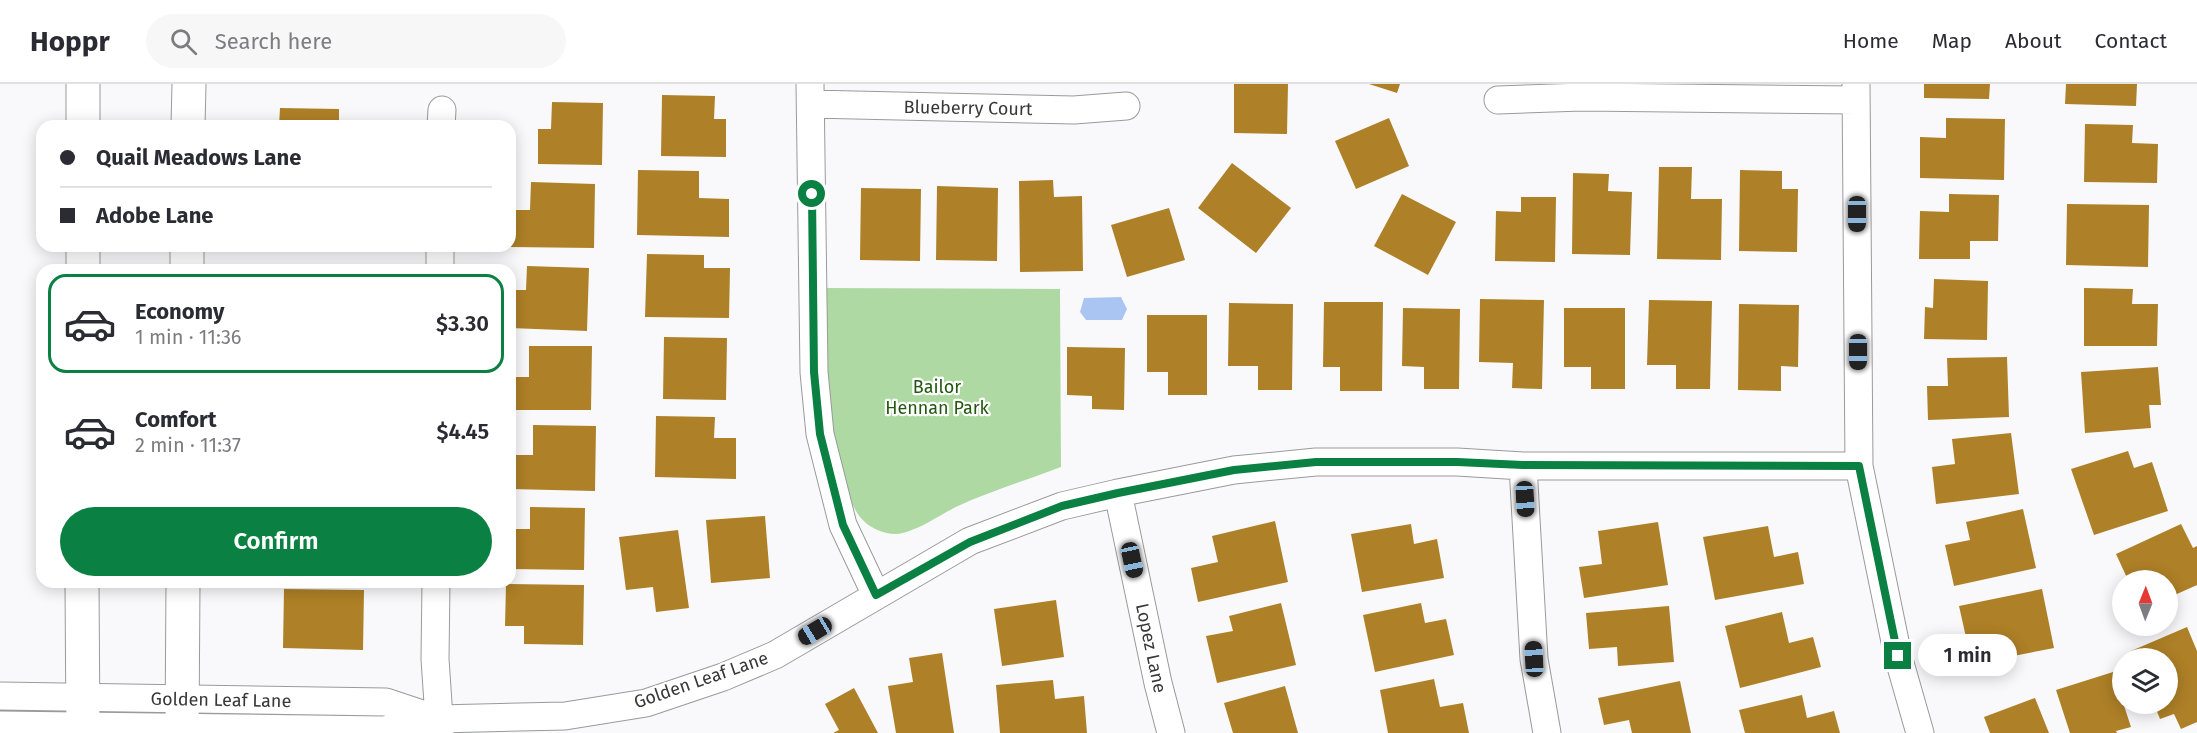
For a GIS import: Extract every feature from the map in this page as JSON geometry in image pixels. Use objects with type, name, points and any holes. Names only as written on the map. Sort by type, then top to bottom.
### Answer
[{"type":"main road","points":[[83,84],[83,120]]},
{"type":"main road","points":[[188,120],[189,84]]},
{"type":"main road","points":[[82,588],[82,719]]},
{"type":"main road","points":[[182,720],[183,588]]},
{"type":"street","points":[[1498,100],[1856,92],[1859,466],[1898,656],[1920,733]]},
{"type":"street","points":[[811,94],[814,372],[820,434],[843,525],[876,595]]},
{"type":"street","name":"Blueberry Court","points":[[811,94],[1074,111],[1126,106]]},
{"type":"street","name":"Golden Leaf Lane","points":[[0,725],[82,719],[182,720],[384,730],[565,716],[646,703],[723,677],[775,655],[970,542],[1062,506],[1234,470],[1316,462],[1859,466]]},
{"type":"street","points":[[1523,465],[1534,659],[1547,733]]},
{"type":"street","name":"Lopez Lane","points":[[1118,493],[1158,683],[1171,733]]},
{"type":"street","points":[[436,588],[435,659],[439,726]]},
{"type":"street","name":"Golden Leaf Lane","points":[[0,696],[82,719]]},
{"type":"green space","name":"Bailor Hennan Park","points":[[825,288],[1060,289],[1061,467],[996,490],[903,533],[886,533],[867,524],[851,501],[837,447],[828,380]]},
{"type":"water","points":[[1121,297],[1127,309],[1122,320],[1086,320],[1080,312],[1084,298]]},
{"type":"building","points":[[1234,84],[1288,84],[1287,134],[1234,133]]},
{"type":"building","points":[[1369,84],[1400,84],[1397,93]]},
{"type":"building","points":[[1924,84],[1990,84],[1989,99],[1924,98]]},
{"type":"building","points":[[2066,84],[2137,84],[2136,106],[2065,104]]},
{"type":"building","points":[[662,95],[715,96],[714,119],[726,119],[726,157],[661,156]]},
{"type":"building","points":[[552,102],[603,103],[602,165],[538,164],[538,129],[551,129]]},
{"type":"building","points":[[280,108],[339,109],[339,120],[279,120]]},
{"type":"building","points":[[1389,118],[1409,166],[1356,189],[1335,141]]},
{"type":"building","points":[[1946,118],[2005,119],[2004,180],[1920,178],[1920,137],[1946,138]]},
{"type":"building","points":[[2085,124],[2133,125],[2132,143],[2158,144],[2157,183],[2084,182]]},
{"type":"building","points":[[1232,163],[1291,208],[1256,253],[1198,208]]},
{"type":"building","points":[[1659,167],[1692,167],[1691,199],[1722,199],[1721,260],[1657,259]]},
{"type":"building","points":[[638,170],[699,171],[699,198],[729,199],[729,237],[637,235]]},
{"type":"building","points":[[1740,170],[1782,171],[1782,189],[1798,189],[1797,252],[1739,251]]},
{"type":"building","points":[[1573,173],[1609,174],[1608,191],[1632,192],[1630,255],[1572,254]]},
{"type":"building","points":[[1053,180],[1054,197],[1082,196],[1083,271],[1020,272],[1019,181]]},
{"type":"building","points":[[531,182],[595,184],[594,248],[516,247],[516,210],[530,210]]},
{"type":"building","points":[[937,186],[998,188],[997,261],[936,260]]},
{"type":"building","points":[[861,188],[921,189],[920,261],[860,260]]},
{"type":"building","points":[[1402,194],[1456,222],[1428,275],[1374,246]]},
{"type":"building","points":[[1949,194],[1999,195],[1998,241],[1970,241],[1970,259],[1919,259],[1920,211],[1949,212]]},
{"type":"building","points":[[1521,197],[1556,197],[1555,262],[1495,261],[1496,211],[1521,212]]},
{"type":"building","points":[[2067,204],[2149,205],[2148,267],[2066,265]]},
{"type":"building","points":[[1169,208],[1185,260],[1127,277],[1111,225]]},
{"type":"building","points":[[647,254],[704,255],[704,268],[730,268],[729,318],[645,317]]},
{"type":"building","points":[[527,266],[589,268],[587,331],[516,328],[516,290],[526,290]]},
{"type":"building","points":[[1934,279],[1988,281],[1987,340],[1924,339],[1925,307],[1933,308]]},
{"type":"building","points":[[2084,288],[2133,289],[2132,304],[2158,304],[2157,346],[2084,346]]},
{"type":"building","points":[[1480,299],[1544,300],[1542,389],[1512,388],[1513,363],[1479,362]]},
{"type":"building","points":[[1649,300],[1712,301],[1710,389],[1676,389],[1676,365],[1647,365]]},
{"type":"building","points":[[1324,302],[1383,302],[1382,391],[1340,391],[1340,367],[1323,367]]},
{"type":"building","points":[[1229,303],[1293,304],[1292,390],[1258,390],[1258,366],[1228,366]]},
{"type":"building","points":[[1739,304],[1799,305],[1798,367],[1781,366],[1781,391],[1738,390]]},
{"type":"building","points":[[1403,308],[1460,309],[1459,389],[1424,389],[1424,367],[1402,366]]},
{"type":"building","points":[[1564,308],[1625,308],[1625,389],[1591,389],[1591,367],[1564,367]]},
{"type":"building","points":[[1147,315],[1207,315],[1207,395],[1168,395],[1168,372],[1147,372]]},
{"type":"building","points":[[664,337],[727,338],[726,400],[663,399]]},
{"type":"building","points":[[529,346],[592,346],[591,410],[516,410],[516,377],[529,377]]},
{"type":"building","points":[[1067,347],[1125,348],[1124,410],[1092,409],[1092,396],[1067,395]]},
{"type":"building","points":[[2007,357],[2009,417],[1928,420],[1927,386],[1948,386],[1947,358]]},
{"type":"building","points":[[2158,367],[2161,405],[2149,405],[2151,428],[2085,433],[2081,372]]},
{"type":"building","points":[[656,416],[715,417],[714,438],[736,438],[736,479],[655,477]]},
{"type":"building","points":[[533,425],[596,426],[595,491],[516,489],[516,455],[533,455]]},
{"type":"building","points":[[2011,433],[2019,494],[1936,504],[1932,467],[1955,464],[1952,439]]},
{"type":"building","points":[[2128,451],[2134,468],[2152,462],[2168,511],[2094,535],[2071,469]]},
{"type":"building","points":[[530,507],[585,508],[584,570],[516,569],[516,529],[530,529]]},
{"type":"building","points":[[2023,509],[2036,568],[1954,586],[1945,545],[1970,540],[1966,522]]},
{"type":"building","points":[[765,516],[770,578],[711,583],[706,520]]},
{"type":"building","points":[[1275,521],[1288,582],[1198,602],[1191,568],[1218,562],[1212,536]]},
{"type":"building","points":[[1658,522],[1668,585],[1584,598],[1579,567],[1602,564],[1598,531]]},
{"type":"building","points":[[1411,524],[1414,544],[1437,539],[1444,578],[1362,592],[1351,534]]},
{"type":"building","points":[[2181,524],[2193,548],[2197,546],[2197,585],[2178,594],[2178,570],[2123,570],[2116,554]]},
{"type":"building","points":[[1768,526],[1774,557],[1798,552],[1804,584],[1715,600],[1703,537]]},
{"type":"building","points":[[678,530],[689,608],[656,612],[653,587],[626,590],[619,537]]},
{"type":"building","points":[[516,584],[584,585],[583,645],[524,644],[524,626],[505,626],[506,588],[516,588]]},
{"type":"building","points":[[284,589],[364,590],[363,650],[283,648]]},
{"type":"building","points":[[2042,589],[2054,648],[1972,664],[1959,606]]},
{"type":"building","points":[[1056,600],[1064,657],[1002,666],[994,609]]},
{"type":"building","points":[[1281,603],[1296,665],[1217,683],[1206,636],[1233,631],[1229,616]]},
{"type":"building","points":[[1421,603],[1425,623],[1446,619],[1454,655],[1375,672],[1363,615]]},
{"type":"building","points":[[1669,606],[1674,662],[1618,666],[1617,647],[1589,649],[1586,613]]},
{"type":"building","points":[[1782,612],[1789,643],[1813,637],[1821,667],[1740,688],[1725,626]]},
{"type":"building","points":[[2187,627],[2197,651],[2197,722],[2181,729],[2174,714],[2178,714],[2178,648],[2138,648],[2166,636],[2178,636],[2178,631]]},
{"type":"building","points":[[942,653],[954,733],[896,733],[888,686],[913,682],[909,658]]},
{"type":"building","points":[[2112,672],[2112,714],[2127,714],[2131,727],[2116,731],[2117,733],[2070,733],[2056,690]]},
{"type":"building","points":[[1434,679],[1440,707],[1463,703],[1469,733],[1388,733],[1380,690]]},
{"type":"building","points":[[1053,680],[1055,699],[1084,696],[1087,733],[1000,733],[996,685]]},
{"type":"building","points":[[1680,681],[1691,733],[1632,733],[1629,720],[1604,725],[1598,698]]},
{"type":"building","points":[[1285,686],[1298,733],[1233,733],[1224,703]]},
{"type":"building","points":[[854,688],[878,733],[833,733],[839,730],[825,704]]},
{"type":"building","points":[[1802,695],[1807,718],[1834,711],[1840,733],[1745,733],[1739,710]]},
{"type":"building","points":[[2035,698],[2049,733],[1990,733],[1984,717]]},
{"type":"building","points":[[2158,714],[2174,714],[2160,719]]},
{"type":"route","points":[[812,194],[814,372],[820,434],[843,525],[876,595],[970,542],[1062,506],[1234,470],[1316,462],[1859,466],[1898,656]]}]
